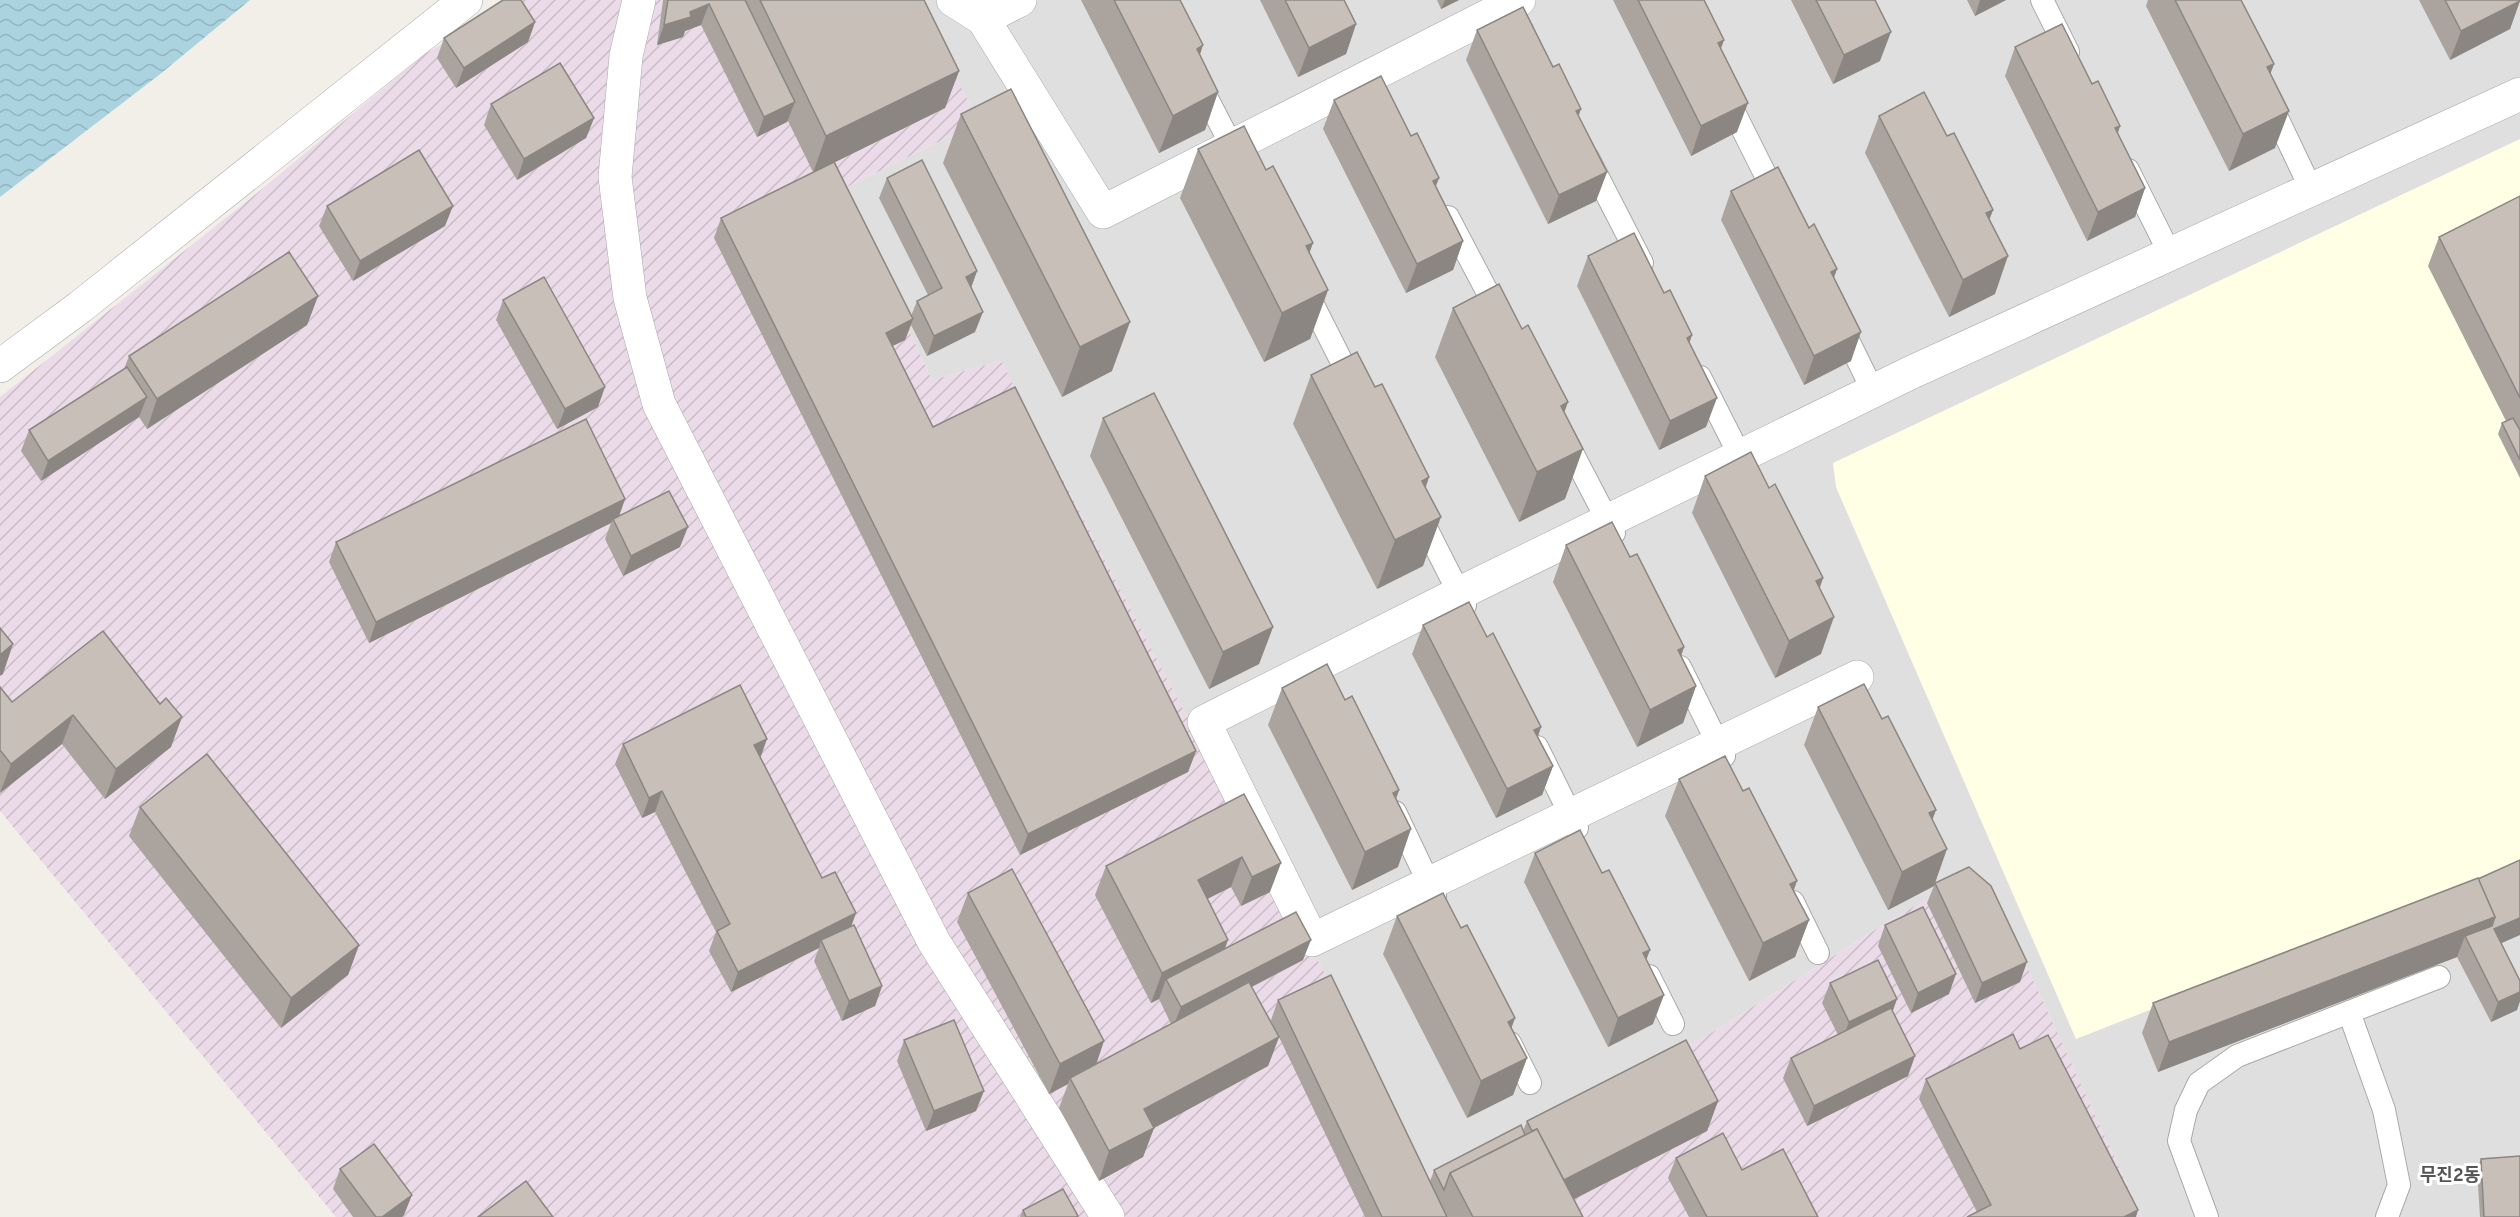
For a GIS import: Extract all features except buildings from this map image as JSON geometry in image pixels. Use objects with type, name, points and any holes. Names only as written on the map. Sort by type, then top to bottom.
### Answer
[{"type":"street","points":[[0,366],[90,300],[466,0]]},
{"type":"street","points":[[639,0],[626,56],[615,177],[630,298],[659,404],[934,942],[1108,1217]]},
{"type":"street","points":[[952,0],[983,19],[1103,212],[1232,146],[1378,86],[1517,10]]},
{"type":"street","points":[[983,19],[1020,0]]},
{"type":"street","points":[[1857,677],[1312,940],[1204,722],[1328,673],[1460,593],[1873,391],[2520,94]]},
{"type":"lane","points":[[2042,0],[2079,74]]},
{"type":"lane","points":[[1188,63],[1248,178]]},
{"type":"lane","points":[[1715,74],[1789,222]]},
{"type":"lane","points":[[2260,84],[2312,189]]},
{"type":"lane","points":[[1580,141],[1649,278]]},
{"type":"lane","points":[[2116,148],[2170,254]]},
{"type":"lane","points":[[1440,202],[1513,340]]},
{"type":"lane","points":[[1297,274],[1362,402]]},
{"type":"lane","points":[[1831,306],[1873,391]]},
{"type":"lane","points":[[1692,361],[1740,456]]},
{"type":"lane","points":[[1552,414],[1624,552]]},
{"type":"lane","points":[[1411,498],[1476,625]]},
{"type":"lane","points":[[1671,648],[1733,776]]},
{"type":"lane","points":[[1528,730],[1586,846]]},
{"type":"lane","points":[[1384,789],[1445,915]]},
{"type":"lane","points":[[1783,880],[1818,953]]},
{"type":"lane","points":[[1642,962],[1673,1024]]},
{"type":"lane","points":[[2207,1217],[2179,1141],[2186,1110],[2199,1083],[2236,1056],[2439,977]]},
{"type":"lane","points":[[2349,1012],[2384,1110],[2398,1185],[2387,1217]]},
{"type":"lane","points":[[1498,1020],[1530,1083]]},
{"type":"shaded area","points":[[520,0],[916,0],[979,122],[843,189],[932,380],[1001,361],[1233,805],[1348,1016],[1427,1174],[1697,1042],[1896,917],[1973,873],[1993,893],[2142,1217],[336,1217],[0,811],[0,397],[251,198],[426,53]]},
{"type":"shaded area","points":[[916,0],[2520,0],[2520,1217],[2142,1217],[1993,893],[1896,917],[1697,1042],[1427,1175],[1348,1016],[1233,805],[1001,361],[932,380],[843,189],[979,122]]},
{"type":"shaded area","points":[[2520,139],[2520,859],[2442,895],[2076,1039],[1836,487],[1833,463]]},
{"type":"water","points":[[0,0],[250,0],[159,75],[0,197]]},
{"type":"district","name":"무진2동","points":[[2450,1176]]}]
